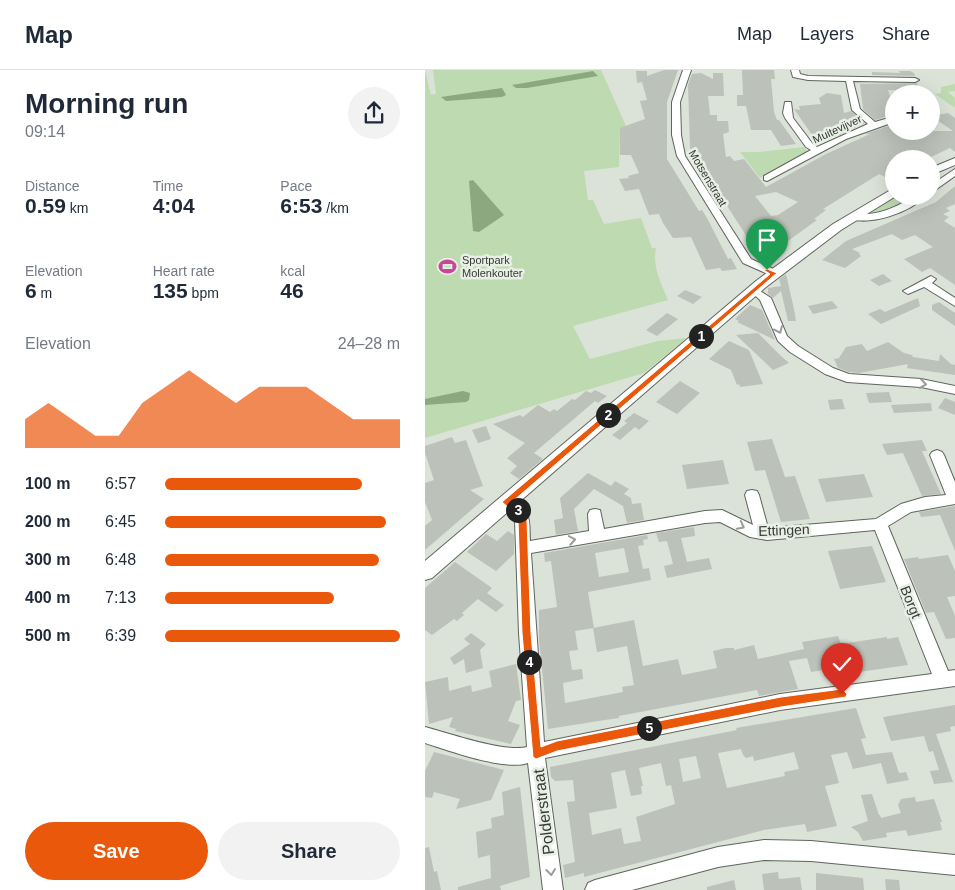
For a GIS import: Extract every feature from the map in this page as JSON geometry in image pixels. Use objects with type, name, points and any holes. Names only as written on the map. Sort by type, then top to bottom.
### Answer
[{"type":"main road","points":[[940,168],[955,161]]},
{"type":"main road","points":[[425,572],[774,273],[853,217],[885,197]]},
{"type":"street","name":"Motsenstraat","points":[[687,70],[678,92],[676,103],[678,147],[681,156],[747,261],[774,273]]},
{"type":"street","points":[[795,70],[796,75],[805,78],[915,80]]},
{"type":"street","points":[[860,70],[862,79]]},
{"type":"street","points":[[849,79],[856,110],[873,124]]},
{"type":"street","points":[[788,104],[787,113],[789,118],[809,145],[816,150]]},
{"type":"street","name":"Muitevijver","points":[[767,178],[800,161],[816,150],[873,124],[885,121]]},
{"type":"street","points":[[940,183],[955,172]]},
{"type":"street","points":[[853,217],[866,219],[905,205]]},
{"type":"street","points":[[908,291],[928,281],[955,302]]},
{"type":"street","points":[[754,290],[765,298],[782,338],[794,349],[829,371],[847,378],[921,383],[955,390]]},
{"type":"street","name":"Ettingen","points":[[523,548],[705,517],[722,516],[755,533],[880,524],[889,516],[911,505],[955,499],[937,455]]},
{"type":"street","points":[[752,495],[762,533]]},
{"type":"street","name":"Polderstraat","points":[[506,502],[521,514],[536,754],[553,890]]},
{"type":"street","points":[[595,514],[597,535]]},
{"type":"street","name":"Borgt","points":[[880,524],[949,678]]},
{"type":"street","points":[[425,735],[518,758],[557,746],[781,702],[949,678]]},
{"type":"street","points":[[595,890],[718,857],[764,850],[811,851],[955,865]]},
{"type":"shaded area","points":[[425,70],[431,95],[436,94],[433,70],[601,70],[627,128],[620,130],[619,167],[584,171],[588,200],[593,200],[604,224],[641,218],[652,248],[656,248],[656,268],[668,300],[573,326],[590,359],[658,341],[686,338],[683,341],[644,373],[425,438]]},
{"type":"shaded area","points":[[593,71],[598,76],[527,88],[516,88],[512,85]]},
{"type":"shaded area","points":[[955,84],[955,91],[948,92],[955,98],[955,108],[940,98],[941,87]]},
{"type":"shaded area","points":[[502,88],[506,95],[502,97],[446,101],[441,97]]},
{"type":"shaded area","points":[[804,147],[807,151],[806,153],[760,178],[740,152],[760,152]]},
{"type":"shaded area","points":[[473,180],[504,215],[479,232],[473,231],[469,181]]},
{"type":"shaded area","points":[[885,201],[885,205],[896,205],[871,216],[864,213]]},
{"type":"shaded area","points":[[463,391],[470,393],[469,400],[466,402],[425,405],[425,399]]},
{"type":"building","points":[[664,70],[678,70],[667,102],[667,159],[699,211],[702,210],[707,218],[728,259],[731,258],[737,269],[722,271],[720,268],[706,270],[691,237],[673,238],[659,214],[649,215],[639,189],[625,191],[619,179],[629,178],[628,176],[639,173],[631,155],[620,155],[620,128],[645,119],[640,101],[647,100],[642,82],[637,83],[636,71],[647,71],[647,76]]},
{"type":"building","points":[[742,70],[774,70],[775,79],[771,79],[774,112],[777,120],[779,120],[796,144],[781,146],[771,130],[751,130],[746,106],[737,106],[737,95],[743,95]]},
{"type":"building","points":[[899,71],[910,71],[915,76],[872,75],[872,72],[900,73]]},
{"type":"building","points":[[701,73],[713,79],[713,73],[723,73],[724,96],[708,96],[710,115],[717,115],[717,121],[728,121],[729,132],[723,134],[726,157],[730,156],[734,161],[744,159],[766,187],[826,154],[870,134],[865,134],[885,127],[885,140],[940,140],[940,131],[953,131],[940,122],[940,114],[948,113],[955,118],[955,152],[950,148],[940,153],[940,150],[885,150],[885,177],[879,174],[823,209],[826,210],[814,219],[817,220],[767,256],[756,251],[690,148],[688,85],[692,74]],"holes":[[[776,192],[798,202],[778,215],[771,216],[755,196]]]},
{"type":"building","points":[[917,83],[918,85],[885,85],[885,117],[875,120],[863,109],[860,84]]},
{"type":"building","points":[[827,93],[841,95],[844,113],[851,111],[865,123],[833,138],[815,139],[794,109],[800,110],[799,106],[821,104],[819,98]]},
{"type":"building","points":[[955,186],[955,204],[946,208],[950,211],[943,214],[949,217],[944,221],[955,228],[955,285],[930,268],[922,272],[904,259],[933,247],[915,235],[902,240],[892,234],[852,249],[860,253],[861,256],[845,268],[822,260],[846,241],[929,205],[940,205],[940,199]]},
{"type":"building","points":[[786,274],[796,321],[788,321],[781,291],[773,298],[768,294],[768,288],[781,286],[779,279]]},
{"type":"building","points":[[883,274],[892,281],[879,286],[870,280]]},
{"type":"building","points":[[685,290],[702,297],[693,304],[677,296]]},
{"type":"building","points":[[918,298],[920,306],[881,324],[868,314],[880,309],[885,312]]},
{"type":"building","points":[[832,301],[838,308],[813,314],[808,306]]},
{"type":"building","points":[[939,302],[955,313],[955,326],[932,310],[932,305]]},
{"type":"building","points":[[750,305],[762,310],[775,340],[737,322],[739,321],[735,319]]},
{"type":"building","points":[[667,313],[678,319],[657,336],[646,330]]},
{"type":"building","points":[[758,333],[789,363],[773,370],[736,335]]},
{"type":"building","points":[[729,341],[749,350],[763,384],[740,387],[739,384],[737,385],[731,370],[709,359]]},
{"type":"building","points":[[888,342],[913,357],[939,361],[940,354],[951,364],[955,365],[955,375],[907,368],[908,364],[859,373],[849,372],[838,368],[834,359],[839,358],[846,347],[862,344],[867,351]]},
{"type":"building","points":[[680,381],[700,393],[677,414],[656,402]]},
{"type":"building","points":[[595,390],[607,396],[598,403],[595,401],[534,453],[543,459],[519,479],[510,473],[517,466],[507,458],[525,443],[493,424],[520,415],[523,417],[538,405],[550,412],[554,409],[557,411],[586,391],[591,393]]},
{"type":"building","points":[[889,392],[892,402],[869,403],[866,393]]},
{"type":"building","points":[[945,398],[955,402],[955,415],[938,408]]},
{"type":"building","points":[[842,399],[845,409],[830,410],[828,400]]},
{"type":"building","points":[[931,403],[932,411],[894,413],[891,405]]},
{"type":"building","points":[[634,413],[649,421],[639,430],[635,427],[620,440],[612,435],[627,423],[624,421]]},
{"type":"building","points":[[486,426],[491,439],[478,443],[472,430]]},
{"type":"building","points":[[452,437],[455,443],[466,440],[483,486],[470,490],[484,499],[425,550],[425,526],[432,520],[425,502],[425,483],[434,480],[425,453],[425,446]]},
{"type":"building","points":[[772,439],[785,477],[795,476],[810,519],[781,522],[765,470],[755,471],[747,442]]},
{"type":"building","points":[[922,440],[927,451],[922,451],[941,494],[922,496],[903,453],[887,455],[882,444]]},
{"type":"building","points":[[723,460],[729,484],[687,489],[682,465]]},
{"type":"building","points":[[588,473],[611,486],[615,481],[629,489],[624,494],[631,498],[632,504],[641,503],[644,520],[627,523],[623,506],[594,489],[574,509],[578,531],[556,535],[554,520],[563,518],[560,498]]},
{"type":"building","points":[[864,474],[873,497],[826,502],[818,479]]},
{"type":"building","points":[[955,506],[955,551],[940,515],[921,517],[919,512]]},
{"type":"building","points":[[694,527],[695,536],[681,538],[687,562],[709,558],[712,569],[667,578],[664,566],[673,564],[667,541],[659,542],[656,533]]},
{"type":"building","points":[[508,531],[514,535],[514,554],[496,571],[467,552],[486,534],[497,541]]},
{"type":"building","points":[[647,535],[648,539],[643,540],[644,545],[638,546],[643,569],[649,568],[651,580],[588,592],[594,628],[634,620],[643,666],[678,659],[682,675],[717,668],[713,651],[726,648],[734,648],[734,650],[754,645],[758,659],[804,649],[802,642],[838,636],[841,644],[898,637],[908,665],[859,672],[858,670],[850,671],[849,666],[811,672],[807,658],[789,661],[798,689],[759,696],[757,690],[619,716],[619,718],[548,729],[539,639],[539,610],[557,607],[551,561],[545,562],[544,553]],"holes":[[[624,548],[629,572],[599,577],[595,553]],[[593,628],[597,652],[627,646],[634,685],[622,687],[623,692],[565,703],[563,683],[583,679],[582,669],[572,670],[569,651],[578,650],[575,631]]]},
{"type":"building","points":[[872,546],[886,582],[840,589],[828,551]]},
{"type":"building","points":[[948,555],[955,571],[955,596],[947,597],[955,616],[955,638],[946,639],[934,612],[926,613],[904,559]]},
{"type":"building","points":[[455,562],[492,588],[487,593],[504,605],[496,612],[478,599],[462,613],[464,615],[457,621],[454,619],[432,635],[425,630],[425,588]]},
{"type":"building","points":[[471,633],[486,644],[480,650],[483,668],[466,673],[464,659],[454,665],[450,658],[470,644],[464,639]]},
{"type":"building","points":[[516,664],[521,700],[516,701],[508,721],[520,725],[511,744],[455,731],[456,729],[449,727],[453,717],[429,724],[425,682],[448,677],[449,691],[471,685],[472,692],[492,687],[489,671]]},
{"type":"building","points":[[955,705],[955,726],[950,727],[951,731],[936,734],[953,782],[934,784],[930,771],[939,770],[933,751],[929,752],[924,736],[891,741],[883,717]]},
{"type":"building","points":[[856,708],[866,738],[861,739],[866,755],[892,752],[899,773],[906,772],[909,780],[887,784],[881,763],[853,769],[847,752],[831,755],[839,783],[825,786],[837,826],[807,832],[805,824],[764,830],[584,877],[584,873],[565,878],[563,865],[575,862],[567,802],[575,801],[573,780],[555,781],[551,777],[550,767],[737,730],[736,728]],"holes":[[[741,749],[746,758],[753,756],[754,761],[794,752],[799,769],[784,772],[785,776],[727,788],[718,753]],[[696,756],[701,778],[683,782],[679,759]],[[661,763],[666,786],[671,785],[675,804],[636,817],[641,841],[624,844],[621,828],[592,835],[589,813],[617,808],[611,773],[625,770],[631,796],[642,794],[641,786],[643,786],[639,768]]]},
{"type":"building","points":[[434,752],[504,770],[491,800],[456,809],[460,799],[434,792],[432,798],[425,797],[425,771]]},
{"type":"building","points":[[520,787],[530,877],[500,886],[501,890],[458,890],[458,887],[491,878],[490,855],[478,858],[476,832],[492,828],[491,818],[504,815],[502,792]]},
{"type":"building","points":[[872,794],[881,818],[901,813],[898,805],[901,799],[915,797],[916,802],[934,799],[942,822],[940,822],[942,830],[908,836],[906,830],[886,833],[887,837],[863,841],[858,832],[851,827],[868,821],[861,795]]},
{"type":"building","points":[[429,847],[434,872],[437,871],[441,890],[425,890],[425,848]]},
{"type":"building","points":[[778,872],[779,879],[800,877],[802,890],[764,890],[762,874]]},
{"type":"building","points":[[816,873],[863,878],[864,890],[816,890]]},
{"type":"building","points":[[885,879],[899,880],[900,890],[886,890]]},
{"type":"building","points":[[734,880],[736,890],[707,890],[707,887]]},
{"type":"place","name":"Sportpark Molenkouter","points":[[448,266]]},
{"type":"route","points":[[767,270],[774,273],[506,502],[517,509],[521,514],[522,520],[523,569],[536,754],[557,746],[781,702],[842,694]]}]
